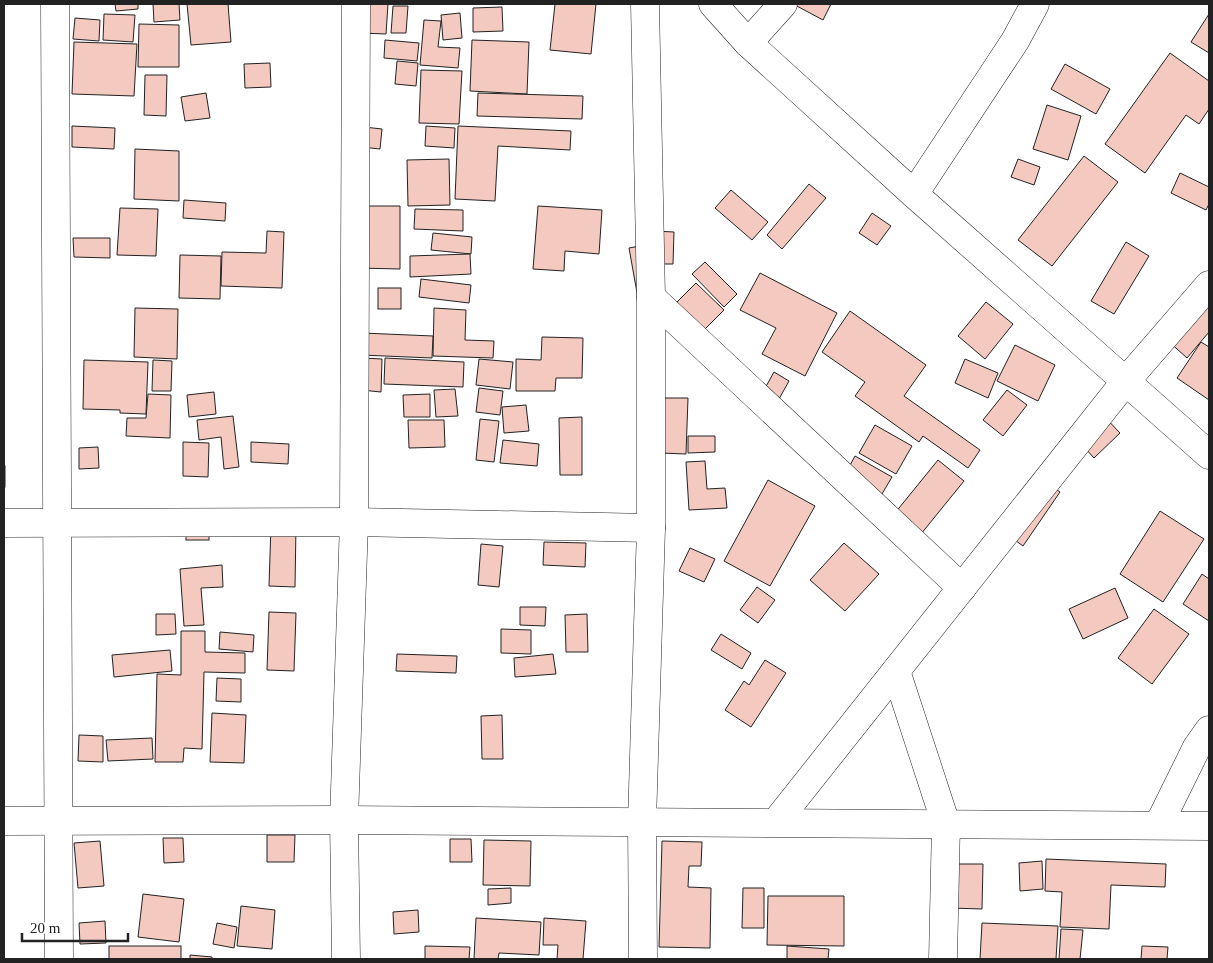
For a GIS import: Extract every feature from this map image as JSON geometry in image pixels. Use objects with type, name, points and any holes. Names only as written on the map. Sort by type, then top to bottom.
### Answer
[{"type":"street","points":[[55,4],[60,820],[59,959]]},
{"type":"street","points":[[346,959],[344,820],[354,522],[356,4]]},
{"type":"street","points":[[643,959],[642,822],[651,528],[651,297],[645,4]]},
{"type":"street","points":[[713,4],[748,43],[914,194],[1125,382],[1209,454]]},
{"type":"street","points":[[748,43],[783,4]]},
{"type":"street","points":[[914,194],[1015,41],[1036,4]]},
{"type":"street","points":[[776,822],[1125,382],[1209,285]]},
{"type":"street","points":[[651,297],[962,588]]},
{"type":"street","points":[[4,523],[354,522],[651,528]]},
{"type":"street","points":[[896,671],[946,824],[943,959]]},
{"type":"street","points":[[1159,824],[1197,747],[1209,730]]},
{"type":"street","points":[[4,820],[776,822],[1159,824],[1209,826]]},
{"type":"building","points":[[115,4],[138,4],[138,9],[116,11]]},
{"type":"building","points":[[153,4],[179,4],[180,20],[154,22]]},
{"type":"building","points":[[187,4],[228,4],[231,42],[191,45]]},
{"type":"building","points":[[363,4],[388,4],[386,34],[361,33]]},
{"type":"building","points":[[555,4],[596,4],[591,54],[550,50]]},
{"type":"building","points":[[793,4],[831,4],[823,20]]},
{"type":"building","points":[[393,6],[408,6],[406,33],[391,33]]},
{"type":"building","points":[[502,7],[503,31],[473,32],[473,8]]},
{"type":"building","points":[[460,13],[462,38],[443,40],[441,15]]},
{"type":"building","points":[[104,14],[135,15],[133,42],[103,40]]},
{"type":"building","points":[[1209,14],[1209,53],[1191,42]]},
{"type":"building","points":[[75,18],[100,20],[99,41],[73,39]]},
{"type":"building","points":[[424,20],[441,21],[438,47],[460,48],[458,68],[420,65]]},
{"type":"building","points":[[139,24],[179,25],[179,67],[138,67]]},
{"type":"building","points":[[385,40],[419,43],[417,61],[384,58]]},
{"type":"building","points":[[472,40],[529,42],[527,94],[470,91]]},
{"type":"building","points":[[74,42],[137,44],[134,96],[72,94]]},
{"type":"building","points":[[1170,53],[1209,81],[1209,109],[1199,124],[1186,115],[1145,173],[1105,144]]},
{"type":"building","points":[[397,61],[418,63],[416,86],[395,84]]},
{"type":"building","points":[[270,63],[271,87],[245,88],[244,64]]},
{"type":"building","points":[[1065,64],[1110,89],[1096,114],[1051,89]]},
{"type":"building","points":[[421,70],[462,71],[459,124],[419,123]]},
{"type":"building","points":[[145,75],[167,75],[166,116],[144,115]]},
{"type":"building","points":[[206,93],[210,118],[185,121],[181,97]]},
{"type":"building","points":[[478,93],[583,96],[582,119],[477,116]]},
{"type":"building","points":[[1047,105],[1081,116],[1068,160],[1033,149]]},
{"type":"building","points":[[72,126],[115,128],[114,149],[72,147]]},
{"type":"building","points":[[355,126],[382,129],[380,149],[352,146]]},
{"type":"building","points":[[426,126],[455,128],[454,148],[425,146]]},
{"type":"building","points":[[458,126],[571,131],[570,150],[498,146],[495,201],[455,199]]},
{"type":"building","points":[[135,149],[179,151],[179,201],[134,199]]},
{"type":"building","points":[[1084,156],[1118,182],[1052,266],[1018,240]]},
{"type":"building","points":[[449,159],[450,205],[408,206],[407,160]]},
{"type":"building","points":[[1018,159],[1040,167],[1034,185],[1011,177]]},
{"type":"building","points":[[1180,173],[1209,187],[1209,204],[1206,210],[1171,193]]},
{"type":"building","points":[[809,184],[826,198],[782,249],[767,235]]},
{"type":"building","points":[[731,190],[768,222],[752,240],[715,208]]},
{"type":"building","points":[[184,200],[226,203],[225,221],[183,218]]},
{"type":"building","points":[[359,206],[400,206],[400,269],[358,268]]},
{"type":"building","points":[[538,206],[602,210],[599,254],[565,251],[564,271],[533,269]]},
{"type":"building","points":[[120,208],[158,209],[156,256],[117,255]]},
{"type":"building","points":[[415,209],[463,210],[463,231],[414,229]]},
{"type":"building","points":[[872,213],[891,226],[877,245],[859,233]]},
{"type":"building","points":[[267,231],[284,232],[282,288],[221,286],[222,252],[266,253]]},
{"type":"building","points":[[654,231],[674,232],[673,264],[653,264]]},
{"type":"building","points":[[433,233],[472,237],[471,254],[431,250]]},
{"type":"building","points":[[73,238],[110,238],[110,258],[74,257]]},
{"type":"building","points":[[1126,242],[1149,256],[1114,314],[1091,301]]},
{"type":"building","points":[[645,245],[639,304],[629,248]]},
{"type":"building","points":[[470,254],[471,274],[410,277],[410,256]]},
{"type":"building","points":[[180,255],[221,256],[220,299],[179,298]]},
{"type":"building","points":[[705,262],[737,294],[724,307],[692,274]]},
{"type":"building","points":[[760,273],[837,313],[805,376],[762,354],[776,328],[740,310]]},
{"type":"building","points":[[421,279],[471,285],[469,303],[419,297]]},
{"type":"building","points":[[696,283],[724,310],[693,341],[665,314]]},
{"type":"building","points":[[378,288],[401,288],[401,309],[378,309]]},
{"type":"building","points":[[1209,291],[1209,332],[1187,358],[1167,340]]},
{"type":"building","points":[[986,302],[1013,324],[985,359],[958,336]]},
{"type":"building","points":[[135,308],[178,309],[177,359],[134,357]]},
{"type":"building","points":[[434,308],[466,310],[465,340],[494,341],[493,358],[433,356]]},
{"type":"building","points":[[850,311],[926,365],[904,396],[980,450],[968,468],[923,436],[919,442],[855,396],[865,382],[822,352]]},
{"type":"building","points":[[362,333],[433,336],[432,358],[361,355]]},
{"type":"building","points":[[542,337],[583,338],[582,378],[556,378],[555,391],[516,391],[516,359],[541,360]]},
{"type":"building","points":[[1201,342],[1209,347],[1209,400],[1177,378]]},
{"type":"building","points":[[1015,345],[1055,365],[1038,401],[997,381]]},
{"type":"building","points":[[363,358],[382,359],[381,392],[361,390]]},
{"type":"building","points":[[385,358],[464,362],[463,387],[384,384]]},
{"type":"building","points":[[479,359],[513,362],[510,389],[476,385]]},
{"type":"building","points":[[965,359],[998,373],[988,398],[955,383]]},
{"type":"building","points":[[84,360],[148,362],[146,414],[120,413],[120,410],[83,409]]},
{"type":"building","points":[[153,360],[172,361],[171,391],[152,391]]},
{"type":"building","points":[[774,372],[789,381],[774,408],[759,399]]},
{"type":"building","points":[[479,388],[503,391],[500,415],[476,412]]},
{"type":"building","points":[[455,389],[458,416],[436,417],[434,390]]},
{"type":"building","points":[[1007,390],[1027,405],[1003,436],[983,420]]},
{"type":"building","points":[[214,392],[216,414],[189,417],[187,395]]},
{"type":"building","points":[[148,394],[171,395],[170,438],[126,436],[127,418],[146,418]]},
{"type":"building","points":[[430,394],[430,417],[404,417],[403,395]]},
{"type":"building","points":[[663,398],[688,398],[686,454],[661,453]]},
{"type":"building","points":[[526,405],[529,431],[504,433],[502,407]]},
{"type":"building","points":[[1101,413],[1120,433],[1094,458],[1075,437]]},
{"type":"building","points":[[233,416],[239,467],[224,469],[221,437],[199,440],[197,420]]},
{"type":"building","points":[[582,417],[582,475],[560,475],[559,418]]},
{"type":"building","points":[[480,419],[499,421],[494,462],[476,460]]},
{"type":"building","points":[[408,420],[444,420],[445,447],[409,448]]},
{"type":"building","points":[[875,425],[912,446],[896,474],[859,453]]},
{"type":"building","points":[[688,436],[715,436],[715,452],[688,453]]},
{"type":"building","points":[[503,440],[539,444],[537,466],[500,463]]},
{"type":"building","points":[[183,442],[209,443],[208,477],[183,476]]},
{"type":"building","points":[[251,442],[289,444],[288,464],[251,462]]},
{"type":"building","points":[[98,447],[99,468],[79,469],[79,448]]},
{"type":"building","points":[[855,456],[892,477],[879,499],[843,478]]},
{"type":"building","points":[[938,460],[964,481],[912,545],[886,524]]},
{"type":"building","points":[[705,461],[707,489],[725,488],[727,508],[689,510],[686,462]]},
{"type":"building","points":[[5,466],[5,487],[4,487]]},
{"type":"building","points":[[1038,477],[1060,492],[1023,546],[1001,530]]},
{"type":"building","points":[[768,480],[815,506],[770,586],[724,561]]},
{"type":"building","points":[[1160,511],[1204,539],[1163,602],[1120,574]]},
{"type":"building","points":[[271,525],[296,526],[295,587],[269,586]]},
{"type":"building","points":[[186,526],[209,526],[209,540],[186,540]]},
{"type":"building","points":[[544,542],[586,543],[585,567],[543,565]]},
{"type":"building","points":[[844,543],[879,574],[845,611],[810,580]]},
{"type":"building","points":[[481,544],[503,546],[499,587],[478,585]]},
{"type":"building","points":[[690,548],[715,559],[704,582],[679,571]]},
{"type":"building","points":[[222,565],[223,587],[201,588],[204,625],[184,626],[180,569]]},
{"type":"building","points":[[1202,574],[1209,579],[1209,621],[1183,604]]},
{"type":"building","points":[[757,587],[775,600],[758,623],[740,610]]},
{"type":"building","points":[[1115,588],[1128,618],[1083,639],[1069,609]]},
{"type":"building","points":[[520,607],[546,607],[545,626],[520,625]]},
{"type":"building","points":[[1154,609],[1189,634],[1152,684],[1118,658]]},
{"type":"building","points":[[269,612],[296,613],[294,671],[267,670]]},
{"type":"building","points":[[156,614],[175,614],[176,634],[156,635]]},
{"type":"building","points":[[587,614],[588,652],[566,652],[565,615]]},
{"type":"building","points":[[501,629],[531,630],[531,654],[501,653]]},
{"type":"building","points":[[181,631],[205,631],[205,652],[245,653],[245,673],[204,672],[202,749],[184,748],[183,762],[155,762],[157,674],[181,675]]},
{"type":"building","points":[[220,632],[254,635],[253,652],[219,649]]},
{"type":"building","points":[[721,634],[751,653],[742,669],[711,650]]},
{"type":"building","points":[[170,650],[172,671],[114,677],[112,655]]},
{"type":"building","points":[[397,654],[457,656],[456,673],[396,671]]},
{"type":"building","points":[[553,654],[556,674],[515,677],[514,658]]},
{"type":"building","points":[[765,660],[786,673],[751,727],[725,710],[744,681],[749,685]]},
{"type":"building","points":[[217,678],[241,679],[241,702],[216,701]]},
{"type":"building","points":[[212,713],[246,715],[244,763],[210,762]]},
{"type":"building","points":[[502,715],[503,759],[482,759],[481,716]]},
{"type":"building","points":[[79,735],[103,736],[103,762],[78,761]]},
{"type":"building","points":[[152,738],[153,759],[108,761],[106,740]]},
{"type":"building","points":[[267,835],[295,835],[294,862],[267,862]]},
{"type":"building","points":[[163,838],[183,838],[184,862],[164,863]]},
{"type":"building","points":[[450,839],[471,839],[472,862],[450,862]]},
{"type":"building","points":[[484,840],[531,841],[530,886],[483,885]]},
{"type":"building","points":[[100,841],[104,886],[78,888],[74,843]]},
{"type":"building","points":[[662,841],[702,842],[701,866],[689,866],[688,887],[711,888],[710,948],[659,947]]},
{"type":"building","points":[[1046,859],[1166,864],[1165,887],[1111,885],[1109,929],[1060,927],[1062,892],[1045,891]]},
{"type":"building","points":[[1042,861],[1043,889],[1020,891],[1019,863]]},
{"type":"building","points":[[951,864],[983,864],[982,909],[950,908]]},
{"type":"building","points":[[511,888],[511,903],[488,905],[488,889]]},
{"type":"building","points":[[743,888],[764,888],[764,928],[742,928]]},
{"type":"building","points":[[143,894],[184,899],[179,942],[138,937]]},
{"type":"building","points":[[768,896],[844,896],[844,946],[767,945]]},
{"type":"building","points":[[241,906],[275,910],[272,949],[237,946]]},
{"type":"building","points":[[418,910],[419,932],[394,934],[393,912]]},
{"type":"building","points":[[476,918],[541,922],[539,955],[499,953],[498,959],[474,959]]},
{"type":"building","points":[[544,918],[586,921],[583,959],[557,959],[558,945],[543,945]]},
{"type":"building","points":[[105,921],[106,943],[80,944],[79,923]]},
{"type":"building","points":[[217,923],[237,927],[234,948],[213,944]]},
{"type":"building","points":[[982,923],[1058,926],[1056,959],[980,959]]},
{"type":"building","points":[[1061,929],[1083,930],[1080,959],[1059,959]]},
{"type":"building","points":[[109,946],[181,946],[181,959],[109,959]]},
{"type":"building","points":[[425,946],[470,947],[469,959],[425,959]]},
{"type":"building","points":[[787,946],[829,949],[828,959],[787,959]]},
{"type":"building","points":[[1142,946],[1168,947],[1167,959],[1141,959]]},
{"type":"building","points":[[190,955],[212,957],[212,959],[190,959]]}]
